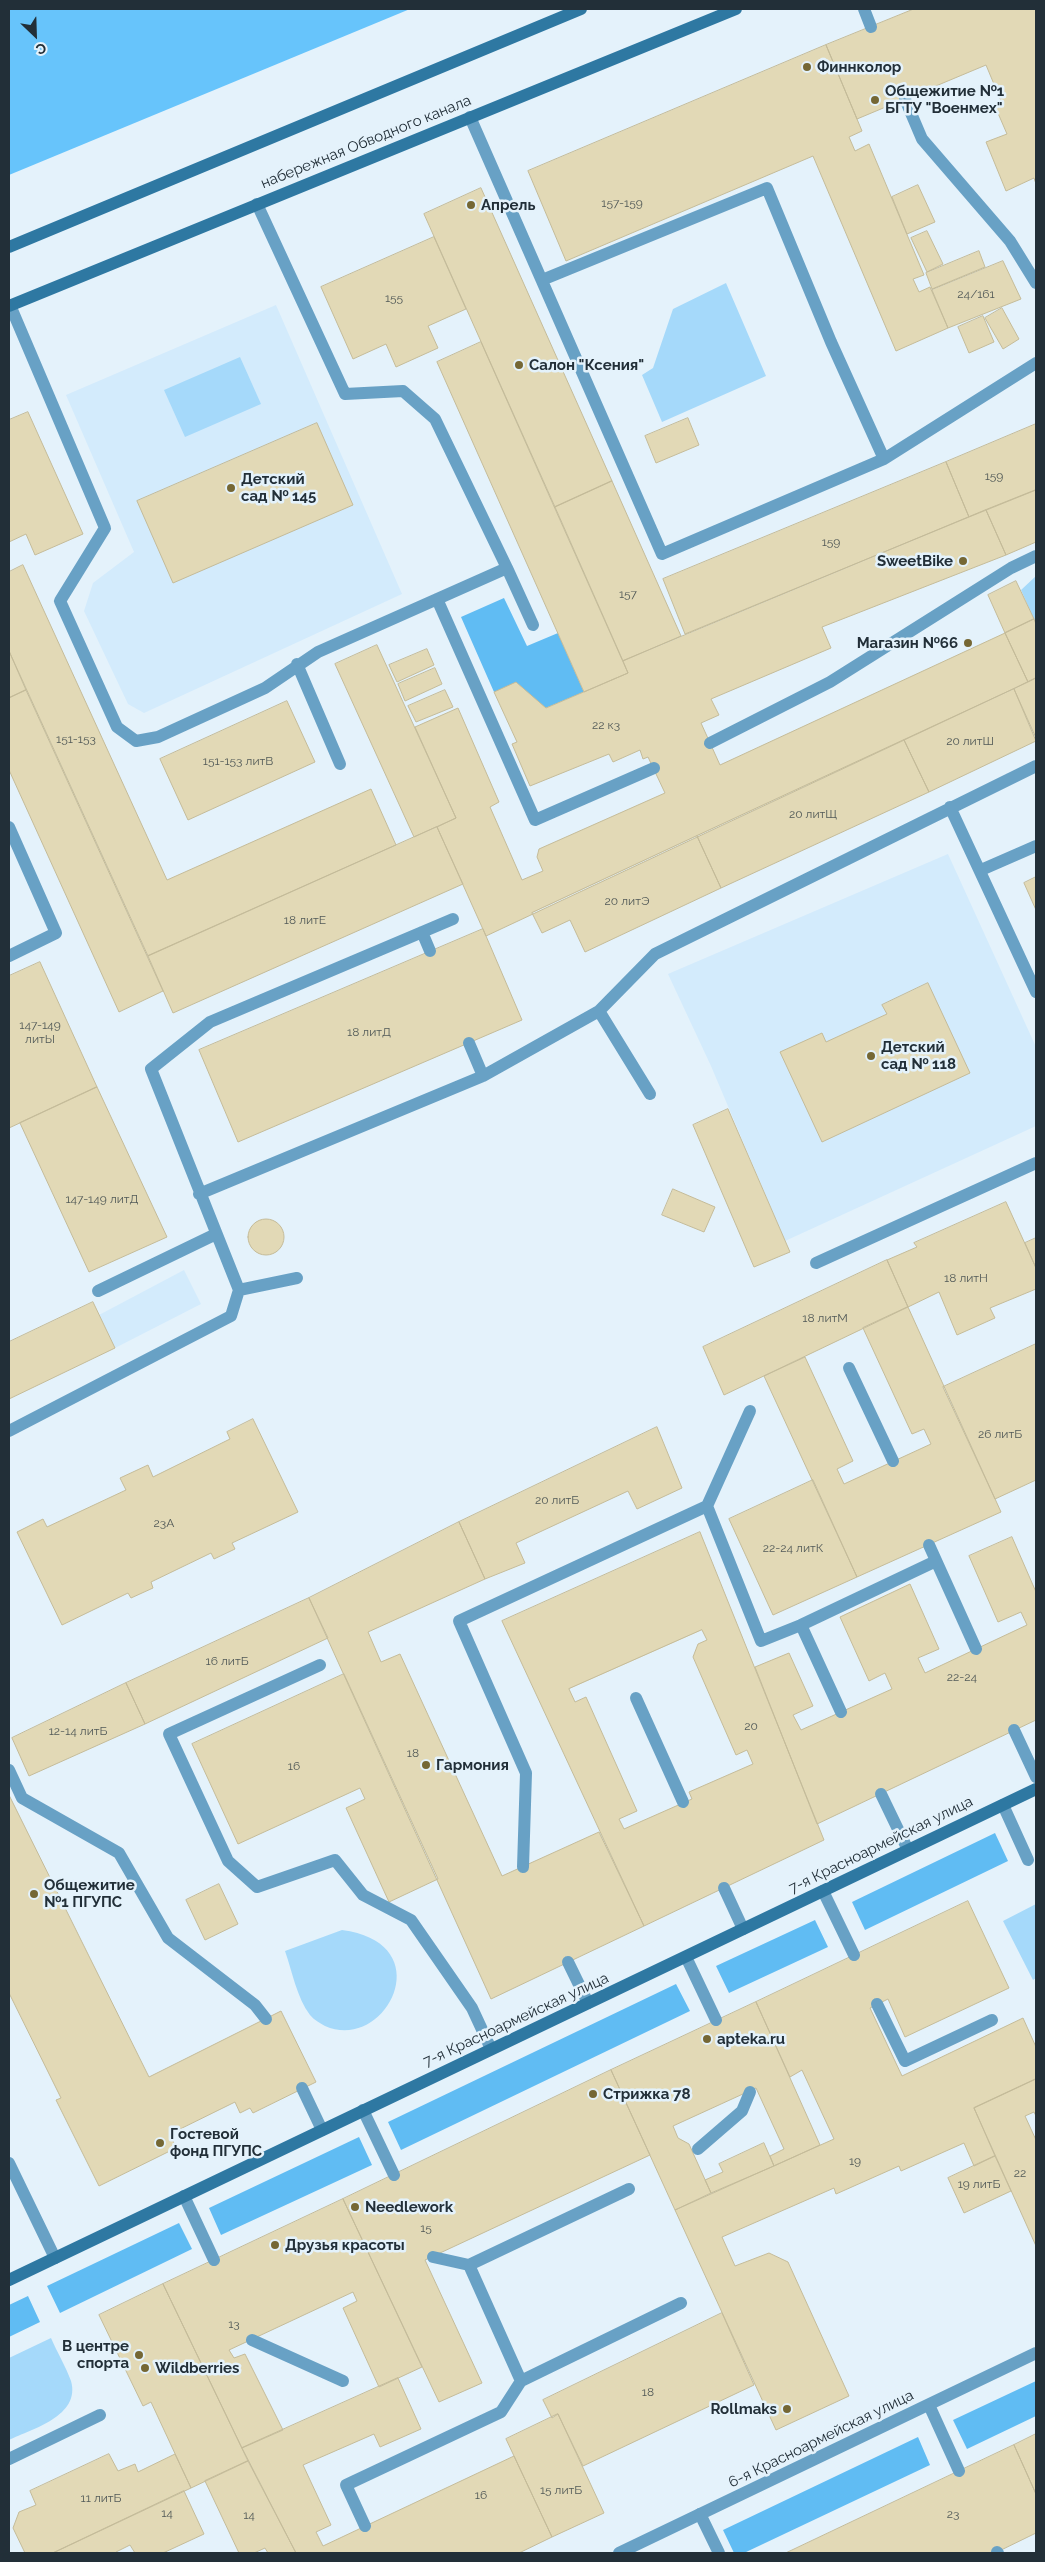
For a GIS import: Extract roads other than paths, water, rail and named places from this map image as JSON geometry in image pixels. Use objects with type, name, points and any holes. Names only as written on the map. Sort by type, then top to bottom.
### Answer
[{"type":"main road","points":[[9,246],[581,9]]},
{"type":"main road","name":"набережная Обводного канала","points":[[9,305],[736,9]]},
{"type":"main road","name":"7-я Красноармейская улица","points":[[9,2280],[1036,1789]]},
{"type":"street","points":[[864,9],[871,27]]},
{"type":"street","points":[[905,99],[922,139],[1010,241],[1036,284]]},
{"type":"street","points":[[470,117],[662,554],[884,460],[1036,363]]},
{"type":"street","points":[[542,280],[767,188],[831,342],[884,460]]},
{"type":"street","points":[[257,204],[345,394],[402,391],[435,419],[533,625]]},
{"type":"street","points":[[9,305],[105,528],[60,601],[117,727],[136,741],[158,737],[265,688],[297,664],[318,652],[507,568]]},
{"type":"street","points":[[710,743],[830,682],[1011,568],[1036,556]]},
{"type":"street","points":[[437,599],[535,820],[654,768]]},
{"type":"street","points":[[297,664],[340,764]]},
{"type":"street","points":[[199,1194],[483,1076],[598,1011],[655,954],[1036,766]]},
{"type":"street","points":[[950,807],[981,870],[1036,992]]},
{"type":"street","points":[[9,827],[56,933],[9,956]]},
{"type":"street","points":[[981,870],[1036,846]]},
{"type":"street","points":[[9,1431],[231,1316],[239,1290],[199,1194],[151,1069],[210,1022],[453,919]]},
{"type":"street","points":[[422,932],[430,951]]},
{"type":"street","points":[[598,1011],[650,1094]]},
{"type":"street","points":[[469,1043],[483,1076]]},
{"type":"street","points":[[816,1263],[1036,1163]]},
{"type":"street","points":[[98,1291],[216,1234]]},
{"type":"street","points":[[239,1290],[296,1278]]},
{"type":"street","points":[[849,1368],[893,1461]]},
{"type":"street","points":[[523,1867],[526,1773],[459,1620],[707,1506],[750,1411]]},
{"type":"street","points":[[707,1506],[761,1641],[936,1560]]},
{"type":"street","points":[[929,1544],[976,1649]]},
{"type":"street","points":[[801,1624],[841,1712]]},
{"type":"street","points":[[320,1665],[169,1734],[228,1861],[258,1887],[335,1860],[363,1894],[412,1920],[472,2008],[492,2049]]},
{"type":"street","points":[[636,1698],[683,1802]]},
{"type":"street","points":[[1014,1730],[1036,1777]]},
{"type":"street","points":[[9,1770],[22,1798],[119,1853],[168,1938],[254,2005],[266,2019]]},
{"type":"street","points":[[881,1794],[908,1850]]},
{"type":"street","points":[[1003,1805],[1028,1860]]},
{"type":"street","points":[[724,1888],[743,1929]]},
{"type":"street","points":[[823,1891],[854,1955]]},
{"type":"street","points":[[686,1957],[716,2020]]},
{"type":"street","points":[[568,1962],[588,2003]]},
{"type":"street","points":[[877,2004],[905,2060],[992,2020]]},
{"type":"street","points":[[302,2088],[322,2130]]},
{"type":"street","points":[[698,2149],[742,2112],[750,2092]]},
{"type":"street","points":[[363,2110],[394,2175]]},
{"type":"street","points":[[9,2163],[54,2258]]},
{"type":"street","points":[[432,2257],[469,2265],[629,2188]]},
{"type":"street","points":[[184,2196],[214,2260]]},
{"type":"street","points":[[469,2265],[521,2381]]},
{"type":"street","points":[[365,2526],[346,2486],[501,2412],[521,2381],[681,2303]]},
{"type":"street","points":[[252,2340],[342,2381]]},
{"type":"street","name":"6-я Красноармейская улица","points":[[619,2553],[1036,2353]]},
{"type":"street","points":[[928,2405],[959,2471]]},
{"type":"street","points":[[9,2459],[100,2415]]},
{"type":"street","points":[[700,2514],[719,2553]]},
{"type":"place","name":"Финнколор","points":[[807,67]]},
{"type":"place","name":"Общежитие №1 БГТУ \"Военмех\"","points":[[875,100]]},
{"type":"place","name":"Апрель","points":[[471,205]]},
{"type":"place","name":"Салон \"Ксения\"","points":[[519,365]]},
{"type":"place","name":"Детский сад № 145","points":[[231,488]]},
{"type":"place","name":"SweetBike","points":[[963,561]]},
{"type":"place","name":"Магазин №66","points":[[968,643]]},
{"type":"place","name":"Детский сад № 118","points":[[871,1056]]},
{"type":"place","name":"Гармония","points":[[426,1765]]},
{"type":"place","name":"Общежитие №1 ПГУПС","points":[[34,1894]]},
{"type":"place","name":"apteka.ru","points":[[707,2039]]},
{"type":"place","name":"Стрижка 78","points":[[593,2094]]},
{"type":"place","name":"Гостевой фонд ПГУПС","points":[[160,2143]]},
{"type":"place","name":"Needlework","points":[[355,2207]]},
{"type":"place","name":"Друзья красоты","points":[[275,2245]]},
{"type":"place","name":"В центре спорта","points":[[139,2355]]},
{"type":"place","name":"Wildberries","points":[[145,2368]]},
{"type":"place","name":"Rollmaks","points":[[787,2409]]}]
